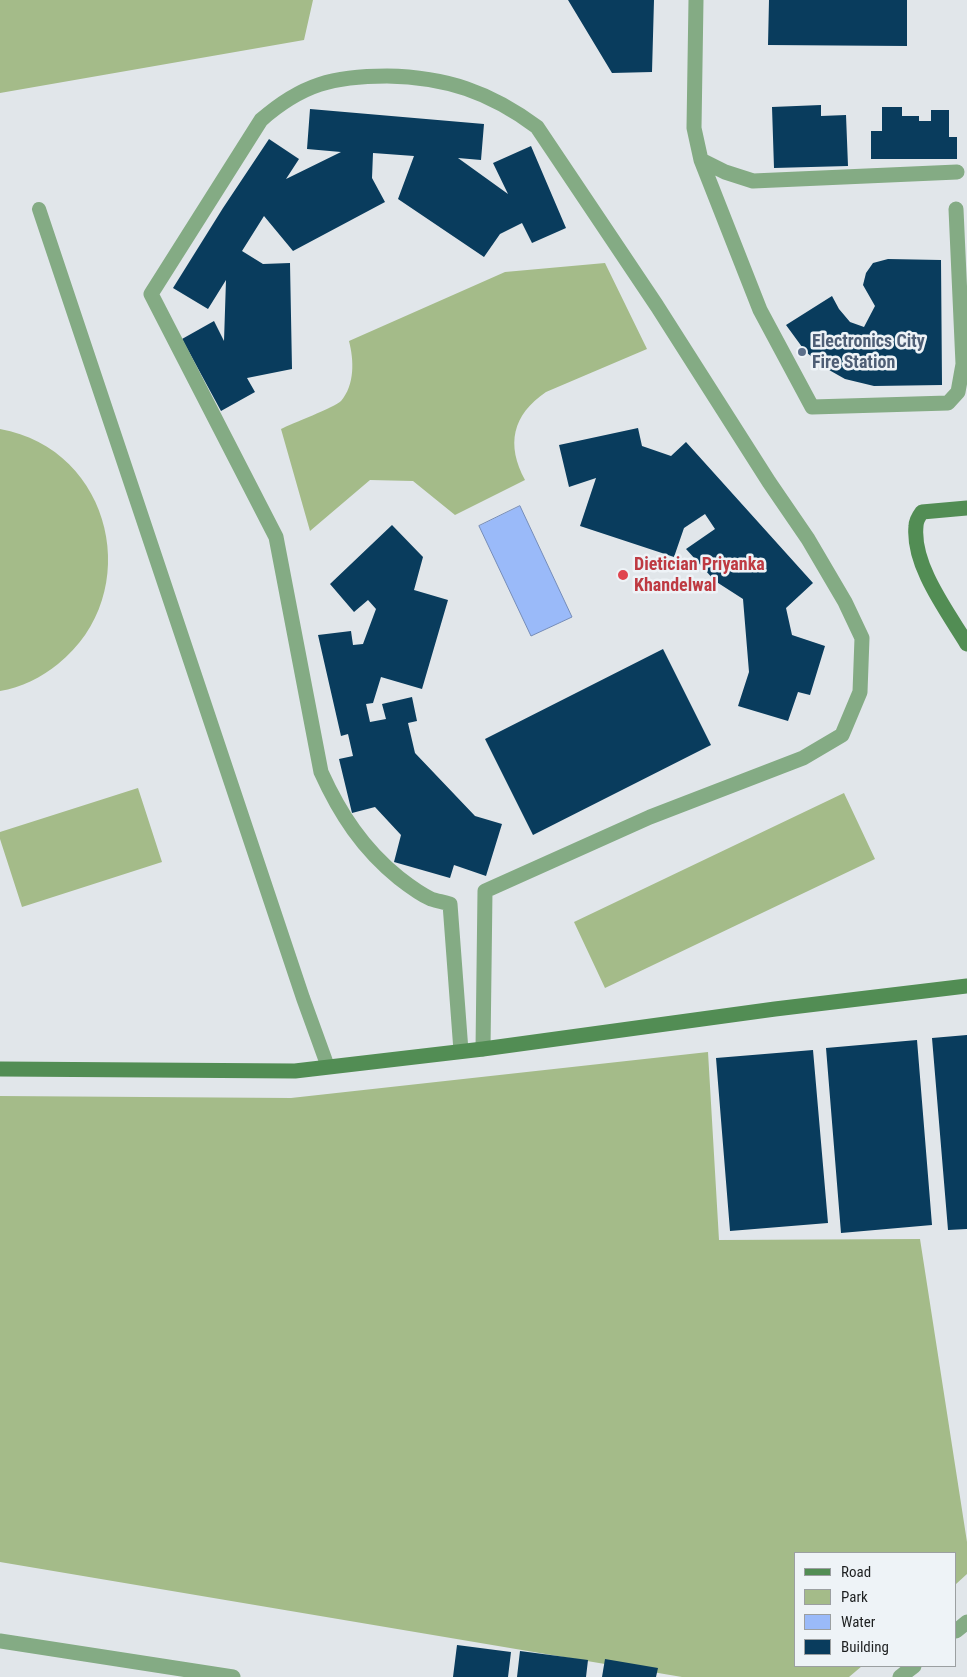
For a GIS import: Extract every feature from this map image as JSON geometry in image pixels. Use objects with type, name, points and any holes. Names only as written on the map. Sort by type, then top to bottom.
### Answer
[{"type":"street","points":[[696,0],[694,128],[701,160],[760,310],[812,407],[948,403],[958,392],[963,364],[956,208]]},
{"type":"street","points":[[461,1051],[450,904],[430,898],[406,884],[385,867],[354,832],[333,799],[321,772],[276,537],[150,294],[261,120],[275,107],[299,93],[325,82],[362,76],[410,76],[439,80],[491,98],[515,111],[537,127],[657,306],[764,474],[808,539],[845,602],[862,638],[860,692],[842,736],[803,758],[650,817],[485,891],[483,1049]]},
{"type":"street","points":[[701,160],[725,172],[753,181],[957,172]]},
{"type":"street","points":[[967,508],[922,512],[916,524],[916,550],[925,574],[967,644]]},
{"type":"street","points":[[0,1069],[295,1071],[483,1049],[775,1009],[967,986]]},
{"type":"street","points":[[957,1630],[967,1622]]},
{"type":"street","points":[[0,1642],[233,1677]]},
{"type":"street","points":[[900,1677],[913,1667]]},
{"type":"lane","points":[[39,209],[303,998],[328,1067]]},
{"type":"green space","points":[[0,0],[313,0],[304,40],[0,93]]},
{"type":"green space","points":[[605,263],[647,349],[546,392],[535,401],[519,421],[514,443],[515,455],[525,480],[455,515],[413,481],[370,480],[310,531],[281,429],[337,404],[346,395],[352,372],[352,356],[349,341],[505,272]]},
{"type":"green space","points":[[0,429],[39,442],[69,464],[91,494],[104,528],[108,564],[102,601],[85,635],[58,664],[45,673],[23,685],[0,691]]},
{"type":"green space","points":[[138,788],[162,862],[22,907],[0,839],[0,832]]},
{"type":"green space","points":[[844,793],[875,859],[605,988],[574,922]]},
{"type":"green space","points":[[708,1052],[719,1240],[920,1239],[967,1542],[967,1574],[957,1583],[957,1552],[794,1552],[794,1667],[861,1667],[849,1677],[682,1677],[0,1562],[0,1096],[291,1098]]},
{"type":"water","points":[[520,506],[572,617],[531,636],[479,526]]},
{"type":"building","points":[[568,0],[654,0],[652,72],[612,73]]},
{"type":"building","points":[[769,0],[907,0],[907,46],[768,45]]},
{"type":"building","points":[[821,105],[821,116],[846,115],[848,166],[774,168],[772,107]]},
{"type":"building","points":[[882,107],[902,107],[902,116],[919,116],[919,121],[931,121],[931,110],[949,110],[949,137],[957,137],[957,159],[871,159],[871,131],[882,131]]},
{"type":"building","points":[[310,109],[484,124],[481,160],[458,158],[508,194],[493,163],[531,146],[566,228],[532,243],[522,223],[500,234],[484,257],[398,199],[414,156],[373,153],[372,178],[385,202],[293,251],[264,216],[242,251],[263,264],[290,263],[292,369],[247,378],[255,392],[221,411],[182,339],[214,321],[224,341],[226,280],[208,309],[173,288],[269,139],[299,159],[286,179],[341,152],[307,149]]},
{"type":"building","points":[[888,259],[941,260],[942,385],[874,386],[845,379],[822,366],[805,351],[786,325],[832,296],[839,309],[850,322],[864,327],[875,306],[863,285],[866,273],[873,263]]},
{"type":"building","points":[[638,428],[642,446],[671,456],[686,442],[813,583],[786,608],[792,635],[825,646],[810,695],[798,692],[788,721],[738,706],[749,672],[743,599],[715,581],[686,549],[715,529],[705,514],[684,528],[674,557],[580,526],[596,478],[569,487],[559,445]]},
{"type":"building","points":[[392,525],[423,557],[414,590],[448,600],[422,689],[381,677],[373,703],[366,704],[370,722],[386,719],[382,704],[412,697],[417,721],[408,723],[415,753],[475,816],[502,824],[486,876],[454,865],[450,878],[394,862],[401,835],[375,807],[352,813],[339,759],[353,756],[348,734],[341,736],[318,635],[351,631],[353,645],[363,644],[376,609],[368,600],[354,612],[330,584]]},
{"type":"building","points":[[663,649],[711,745],[533,835],[485,739]]},
{"type":"building","points":[[967,1035],[967,1229],[948,1230],[932,1038]]},
{"type":"building","points":[[917,1040],[932,1225],[841,1233],[826,1048]]},
{"type":"building","points":[[813,1050],[828,1223],[730,1231],[716,1058]]},
{"type":"building","points":[[457,1645],[511,1652],[508,1677],[453,1677]]},
{"type":"building","points":[[520,1651],[588,1660],[586,1677],[517,1677]]},
{"type":"building","points":[[605,1659],[658,1668],[656,1677],[602,1677]]},
{"type":"place","name":"Electronics City Fire Station","points":[[802,352]]},
{"type":"place","name":"Dietician Priyanka Khandelwal","points":[[623,575]]}]
